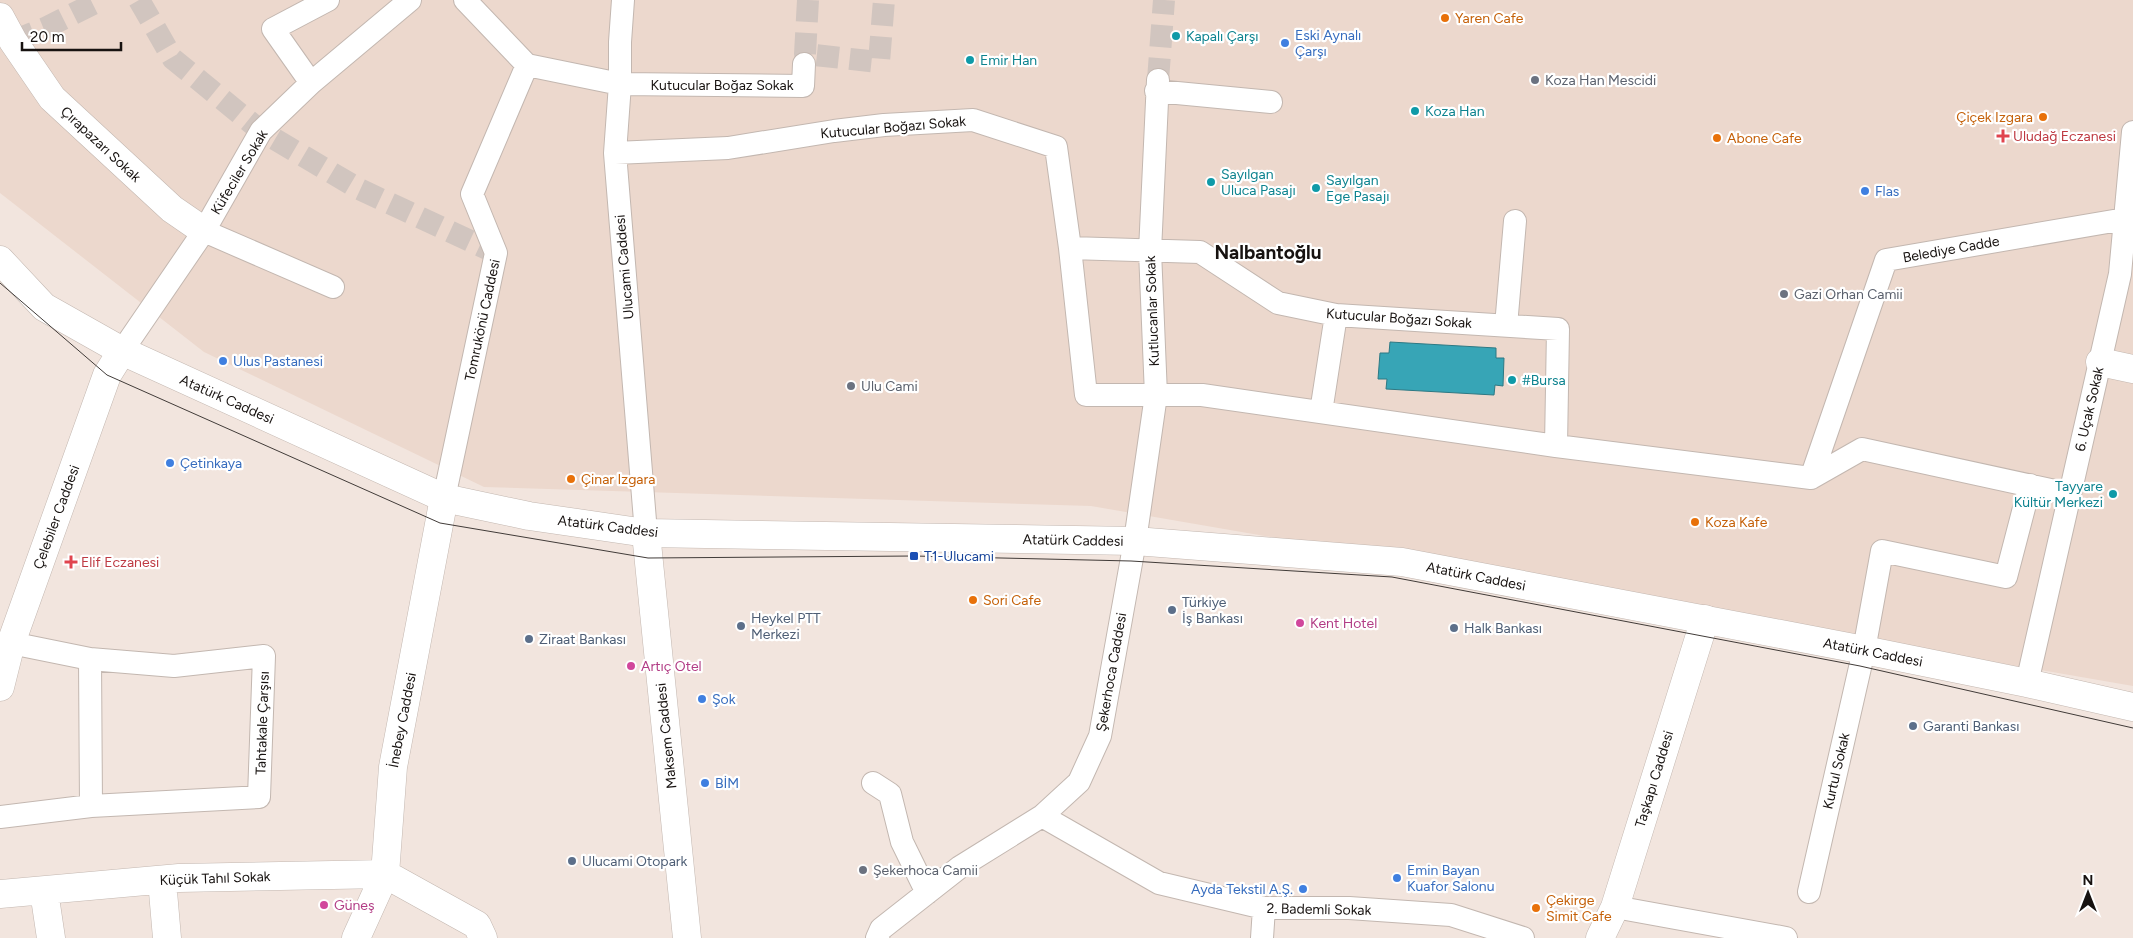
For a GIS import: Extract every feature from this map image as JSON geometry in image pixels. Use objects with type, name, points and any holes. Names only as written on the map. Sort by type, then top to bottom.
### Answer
[{"type":"main road","name":"Çırapazarı Sokak","points":[[0,17],[6,44],[52,98],[172,209],[204,231]]},
{"type":"main road","points":[[0,260],[44,307]]},
{"type":"main road","name":"Atatürk Caddesi","points":[[0,282],[122,351],[444,498],[529,516],[646,533],[1135,541],[1402,562],[1864,650],[2028,683],[2133,707]]},
{"type":"main road","name":"Çelebiler Caddesi","points":[[0,687],[6,643],[107,375],[122,351]]},
{"type":"main road","points":[[2100,362],[2133,369]]},
{"type":"main road","name":"İnebey Caddesi","points":[[356,938],[386,874],[393,768],[444,498]]},
{"type":"main road","name":"Maksem Caddesi","points":[[646,533],[687,938]]},
{"type":"main road","name":"Taşkapı Caddesi","points":[[1600,938],[1614,907],[1705,619]]},
{"type":"main road","points":[[386,874],[477,925],[483,938]]},
{"type":"main road","name":"Küçük Tahıl Sokak","points":[[0,894],[162,880],[386,874]]},
{"type":"main road","points":[[162,880],[167,938]]},
{"type":"main road","points":[[44,891],[51,938]]},
{"type":"street","points":[[311,83],[273,30],[328,0]]},
{"type":"street","name":"Küfeciler Sokak","points":[[122,351],[204,231],[261,131],[311,83],[410,0]]},
{"type":"street","points":[[465,0],[527,65],[620,84]]},
{"type":"street","name":"Ulucami Caddesi","points":[[622,0],[620,84],[615,153],[646,533]]},
{"type":"street","name":"Kutucular Boğaz Sokak","points":[[620,84],[803,86],[804,64]]},
{"type":"street","name":"Tomrukönü Caddesi","points":[[444,498],[496,253],[472,194],[527,65]]},
{"type":"street","name":"Kutlucanlar Sokak","points":[[1135,541],[1156,395],[1150,250],[1157,85],[1271,102]]},
{"type":"street","name":"Kutucular Boğazı Sokak","points":[[615,153],[728,148],[884,125],[973,120],[1056,147],[1070,248],[1200,252],[1278,303],[1336,316],[1558,329],[1556,446]]},
{"type":"street","name":"6. Uçak Sokak","points":[[2028,683],[2120,274],[2129,219],[2133,132]]},
{"type":"street","name":"Belediye Cadde","points":[[1811,478],[1886,260],[2129,219]]},
{"type":"street","points":[[1506,326],[1515,221]]},
{"type":"street","points":[[204,231],[333,287]]},
{"type":"street","points":[[1070,248],[1086,395],[1202,395],[1556,446],[1811,478],[1862,449],[2069,494]]},
{"type":"street","points":[[1320,412],[1336,316]]},
{"type":"street","name":"Kurtul Sokak","points":[[1809,892],[1864,650],[1882,551],[2006,577],[2030,485]]},
{"type":"street","name":"Şekerhoca Caddesi","points":[[886,935],[927,893],[960,867],[1042,816],[1079,782],[1100,736],[1135,541]]},
{"type":"street","name":"Tahtakale Çarşısı","points":[[0,817],[91,806],[259,797],[264,656],[174,666],[90,659],[6,643]]},
{"type":"street","points":[[90,659],[91,806]]},
{"type":"street","points":[[873,783],[890,794],[902,842],[927,893]]},
{"type":"street","name":"2. Bademli Sokak","points":[[1042,816],[1159,883],[1264,908],[1349,908],[1451,915],[1523,938]]},
{"type":"street","points":[[1614,907],[1786,938]]},
{"type":"street","points":[[1262,938],[1264,908]]},
{"type":"shaded area","points":[[0,0],[2133,0],[2133,686],[1091,506],[484,487],[204,352],[0,193]]},
{"type":"water","points":[[1390,342],[1496,348],[1496,358],[1504,358],[1503,386],[1495,385],[1494,395],[1386,389],[1387,379],[1378,379],[1380,353],[1389,353]]},
{"type":"tunnel","points":[[13,41],[45,28],[101,0]]},
{"type":"tunnel","points":[[139,0],[173,59],[261,131],[359,189],[496,253]]},
{"type":"tunnel","points":[[808,0],[805,54],[879,62],[884,0]]},
{"type":"tunnel","points":[[1158,80],[1164,0]]},
{"type":"tram line","points":[[0,283],[107,375],[440,523],[648,558],[914,556],[1131,561],[1392,577],[1860,666],[2133,728]]},
{"type":"place","name":"Yaren Cafe","points":[[1445,18]]},
{"type":"place","name":"Kapalı Çarşı","points":[[1176,36]]},
{"type":"place","name":"Eski Aynalı Çarşı","points":[[1285,43]]},
{"type":"place","name":"Emir Han","points":[[970,60]]},
{"type":"place","name":"Koza Han Mescidi","points":[[1535,80]]},
{"type":"place","name":"Koza Han","points":[[1415,111]]},
{"type":"place","name":"Çiçek Izgara","points":[[2043,117]]},
{"type":"place","name":"Uludağ Eczanesi","points":[[2003,136]]},
{"type":"place","name":"Abone Cafe","points":[[1717,138]]},
{"type":"place","name":"Sayılgan Uluca Pasajı","points":[[1211,182]]},
{"type":"place","name":"Sayılgan Ege Pasajı","points":[[1316,188]]},
{"type":"place","name":"Flas","points":[[1865,191]]},
{"type":"place","name":"Gazi Orhan Camii","points":[[1784,294]]},
{"type":"place","name":"Ulus Pastanesi","points":[[223,361]]},
{"type":"place","name":"#Bursa","points":[[1512,380]]},
{"type":"place","name":"Ulu Cami","points":[[851,386]]},
{"type":"place","name":"Çetinkaya","points":[[170,463]]},
{"type":"place","name":"Çinar Izgara","points":[[571,479]]},
{"type":"place","name":"Tayyare Kültür Merkezi","points":[[2113,494]]},
{"type":"place","name":"Koza Kafe","points":[[1695,522]]},
{"type":"place","name":"T1-Ulucami","points":[[914,556]]},
{"type":"place","name":"Elif Eczanesi","points":[[71,562]]},
{"type":"place","name":"Sori Cafe","points":[[973,600]]},
{"type":"place","name":"Türkiye İş Bankası","points":[[1172,610]]},
{"type":"place","name":"Kent Hotel","points":[[1300,623]]},
{"type":"place","name":"Heykel PTT Merkezi","points":[[741,626]]},
{"type":"place","name":"Halk Bankası","points":[[1454,628]]},
{"type":"place","name":"Ziraat Bankası","points":[[529,639]]},
{"type":"place","name":"Artıç Otel","points":[[631,666]]},
{"type":"place","name":"Şok","points":[[702,699]]},
{"type":"place","name":"Garanti Bankası","points":[[1913,726]]},
{"type":"place","name":"BİM","points":[[705,783]]},
{"type":"place","name":"Ulucami Otopark","points":[[572,861]]},
{"type":"place","name":"Şekerhoca Camii","points":[[863,870]]},
{"type":"place","name":"Emin Bayan Kuafor Salonu","points":[[1397,878]]},
{"type":"place","name":"Ayda Tekstil A.Ş.","points":[[1303,889]]},
{"type":"place","name":"Güneş","points":[[324,905]]},
{"type":"place","name":"Çekirge Simit Cafe","points":[[1536,908]]},
{"type":"district","name":"Nalbantoğlu","points":[[1268,252]]}]
